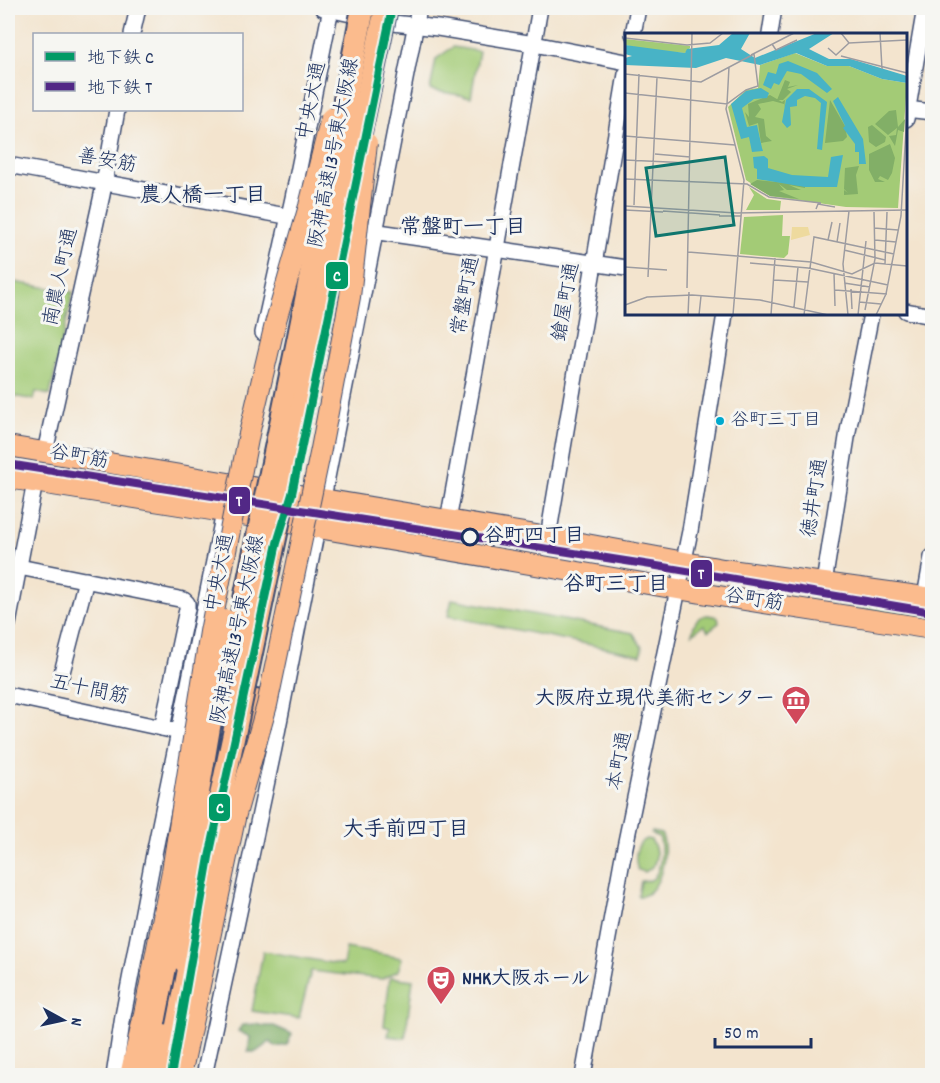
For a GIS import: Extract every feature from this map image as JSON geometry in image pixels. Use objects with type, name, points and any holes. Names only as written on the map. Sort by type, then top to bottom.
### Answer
[{"type":"highway","name":"阪神高速13号東大阪線","points":[[176,1072],[176,1010],[315,342],[363,8]]},
{"type":"highway","name":"阪神高速13号東大阪線","points":[[146,1076],[299,336],[389,8]]},
{"type":"highway","points":[[146,1076],[148,1021],[191,836],[224,636],[264,437],[288,334],[333,214]]},
{"type":"highway","points":[[236,814],[256,701],[308,447],[330,321],[333,214]]},
{"type":"main road","name":"中央大通","points":[[130,1076],[148,1021],[210,632],[249,434],[275,324],[309,206],[359,8]]},
{"type":"main road","points":[[176,1072],[236,814],[267,705],[326,426],[350,297],[367,142],[389,8]]},
{"type":"main road","name":"谷町筋","points":[[8,446],[548,537],[723,569],[929,598]]},
{"type":"main road","name":"谷町筋","points":[[8,478],[933,628]]},
{"type":"street","points":[[132,33],[138,8]]},
{"type":"street","points":[[328,8],[393,23],[534,44],[625,62]]},
{"type":"street","name":"中央大通","points":[[114,1076],[123,1016],[179,732],[224,512],[289,216],[328,8]]},
{"type":"street","points":[[204,1076],[271,760],[419,8]]},
{"type":"street","name":"常盤町通","points":[[448,521],[540,8]]},
{"type":"street","points":[[633,33],[638,8]]},
{"type":"street","points":[[770,33],[774,8]]},
{"type":"street","points":[[907,107],[925,8]]},
{"type":"street","name":"鎗屋町通","points":[[548,537],[625,86]]},
{"type":"street","name":"南農人町通","points":[[45,452],[117,111]]},
{"type":"street","points":[[907,112],[933,112]]},
{"type":"street","name":"善安筋","points":[[8,165],[375,231],[625,268]]},
{"type":"street","points":[[907,311],[933,316]]},
{"type":"street","name":"本町通","points":[[583,1076],[622,861],[690,531],[724,315]]},
{"type":"street","name":"徳井町通","points":[[824,583],[848,431],[872,315]]},
{"type":"street","points":[[8,624],[10,595],[19,567],[35,482]]},
{"type":"street","points":[[929,598],[933,557]]},
{"type":"street","points":[[19,567],[184,600],[187,603],[188,609],[162,728]]},
{"type":"street","points":[[61,676],[86,580]]},
{"type":"street","name":"五十間筋","points":[[8,695],[179,732]]},
{"type":"green space","points":[[453,47],[479,51],[471,97],[430,90],[436,59]]},
{"type":"green space","points":[[8,281],[73,292],[50,395],[36,392],[34,400],[8,395]]},
{"type":"green space","points":[[829,597],[932,613],[932,620],[828,602]]},
{"type":"green space","points":[[452,599],[633,633],[642,647],[641,655],[448,616]]},
{"type":"green space","points":[[708,615],[718,617],[719,623],[708,631],[704,625],[692,634],[696,621]]},
{"type":"green space","points":[[652,832],[661,834],[664,840],[662,871],[653,889],[638,896],[641,881],[651,880],[659,867],[660,841],[659,837],[651,834]]},
{"type":"green space","points":[[646,839],[651,840],[654,844],[656,858],[653,866],[645,872],[638,870],[636,857],[640,844]]},
{"type":"green space","points":[[346,948],[402,958],[398,971],[382,979],[311,971],[299,1018],[252,1011],[263,951],[343,965]]},
{"type":"green space","points":[[390,977],[413,980],[405,1038],[388,1036],[390,1028],[384,1026]]},
{"type":"green space","points":[[242,1025],[274,1026],[292,1034],[287,1045],[276,1047],[270,1042],[256,1052],[248,1052],[250,1037],[238,1031]]},
{"type":"metro line","name":"C","points":[[171,1076],[209,857],[277,543],[292,494],[392,8]]},
{"type":"metro line","name":"T","points":[[8,464],[651,565],[932,612]]},
{"type":"place","name":"谷町三丁目","points":[[720,421]]},
{"type":"place","name":"谷町四丁目","points":[[470,537]]},
{"type":"place","name":"大阪府立現代美術センター","points":[[796,726]]},
{"type":"place","name":"NHK大阪ホール","points":[[441,1006]]},
{"type":"district","name":"農人橋一丁目","points":[[203,197]]},
{"type":"district","name":"常盤町一丁目","points":[[463,229]]},
{"type":"district","name":"谷町三丁目","points":[[616,586]]},
{"type":"district","name":"大手前四丁目","points":[[406,831]]}]
